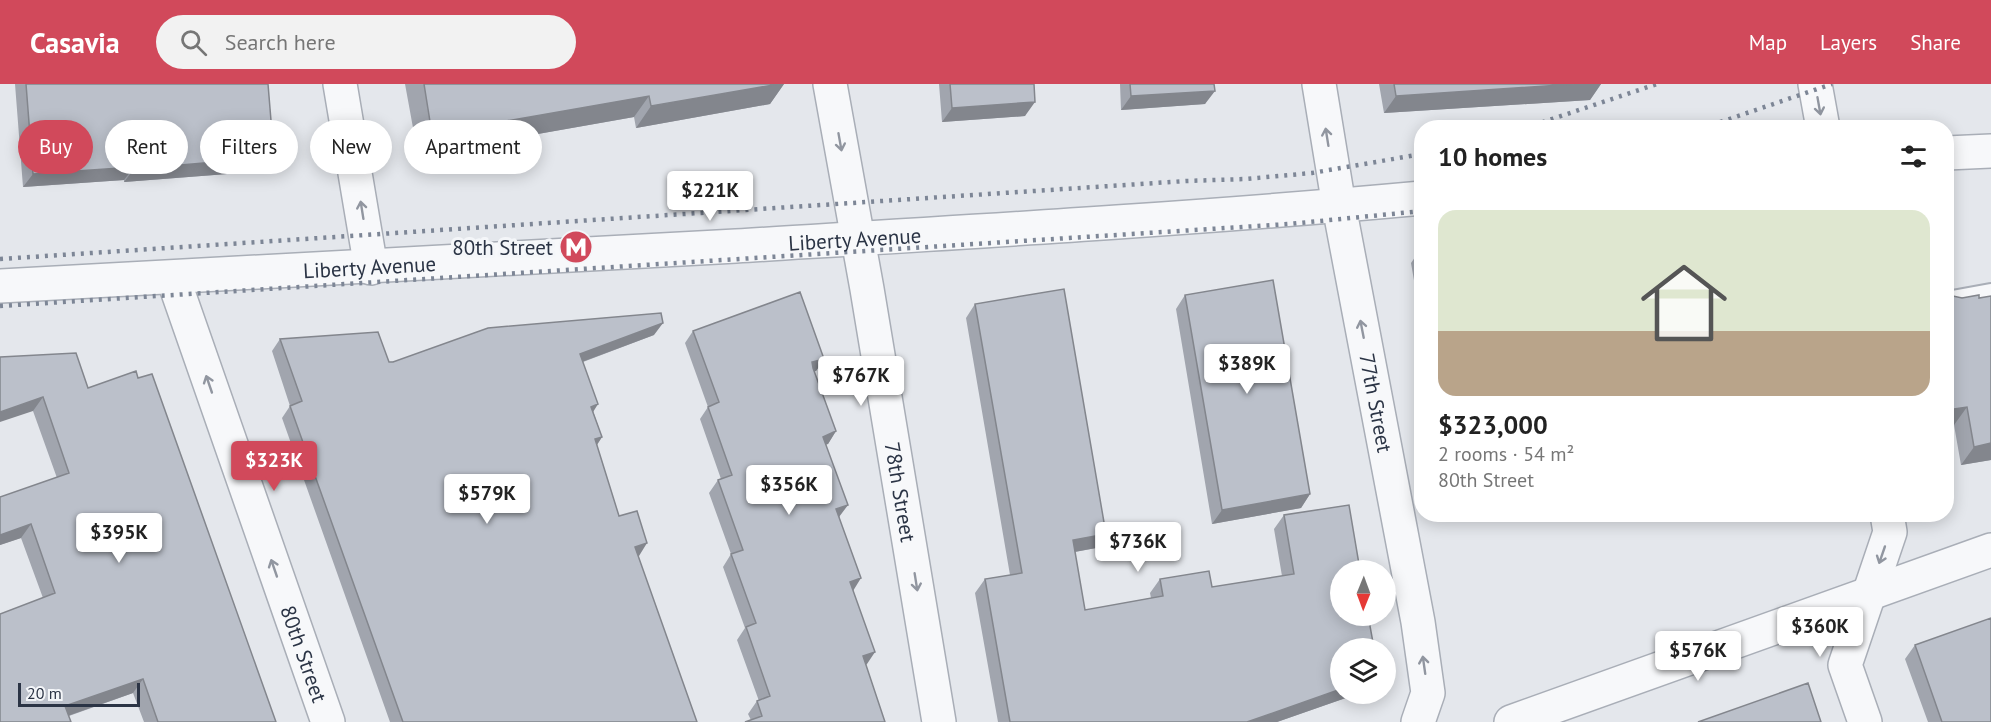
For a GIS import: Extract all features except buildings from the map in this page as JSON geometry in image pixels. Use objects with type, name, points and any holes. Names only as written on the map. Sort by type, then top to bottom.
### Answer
[{"type":"street","points":[[340,84],[371,268]]},
{"type":"street","name":"78th Street","points":[[831,84],[939,722]]},
{"type":"street","name":"77th Street","points":[[1319,84],[1339,206],[1418,622],[1428,693],[1418,722]]},
{"type":"street","points":[[1815,84],[1821,120]]},
{"type":"street","points":[[1954,153],[1991,151]]},
{"type":"street","name":"Liberty Avenue","points":[[0,286],[371,268],[858,239],[1414,199]]},
{"type":"street","name":"80th Street","points":[[173,278],[328,722]]},
{"type":"street","points":[[1865,722],[1845,665],[1890,532],[1888,522]]},
{"type":"street","points":[[1511,722],[1991,550]]},
{"type":"lane","points":[[1954,302],[1991,295]]},
{"type":"railway","points":[[1549,120],[1657,84]]},
{"type":"railway","points":[[1726,120],[1832,84]]},
{"type":"railway","points":[[0,259],[1245,179],[1312,173],[1414,155]]},
{"type":"railway","points":[[0,306],[1289,224],[1414,212]]},
{"type":"place","name":"80th Street","points":[[576,247]]}]
